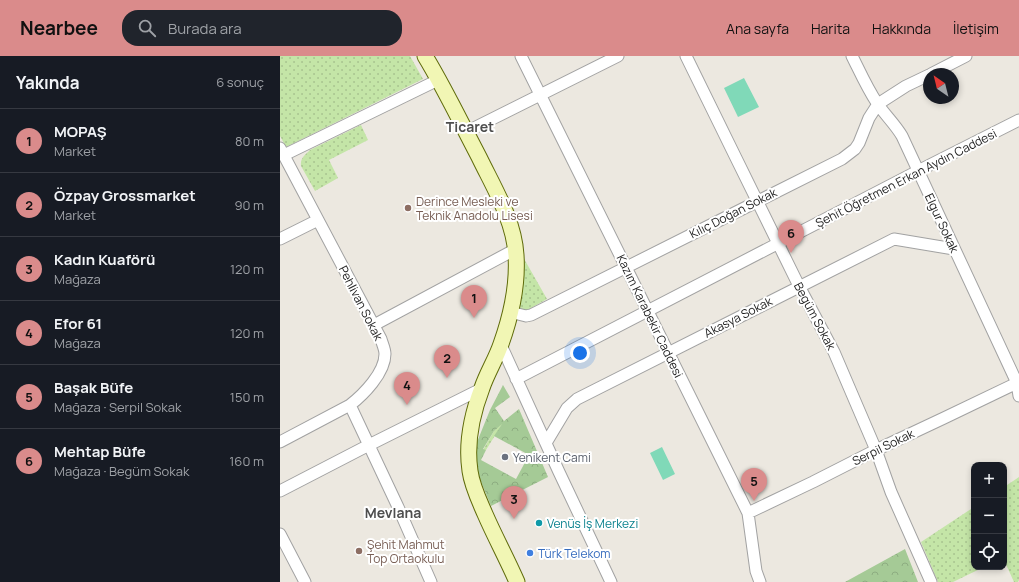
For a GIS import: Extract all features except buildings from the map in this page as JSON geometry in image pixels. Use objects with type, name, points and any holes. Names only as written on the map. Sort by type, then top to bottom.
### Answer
[{"type":"street","points":[[425,56],[466,132],[506,214],[511,226],[516,249],[515,286],[510,312],[501,345],[481,389],[473,418],[469,440],[469,453],[470,471],[476,494],[517,582]]},
{"type":"street","name":"Kazım Karabekir Caddesi","points":[[521,56],[748,513],[756,571],[760,582]]},
{"type":"street","points":[[466,132],[618,56]]},
{"type":"street","name":"Begüm Sokak","points":[[686,56],[799,286],[834,352],[876,450],[891,492],[930,582]]},
{"type":"street","name":"Elgur Sokak","points":[[852,56],[866,85],[878,104],[900,132],[1018,383],[1019,396]]},
{"type":"street","name":"Kılıç Doğan Sokak","points":[[942,68],[966,56]]},
{"type":"street","name":"Kılıç Doğan Sokak","points":[[510,312],[526,316],[531,315],[838,161],[850,154],[855,149],[859,143],[868,118],[878,104],[906,86],[923,78]]},
{"type":"street","points":[[282,151],[438,80]]},
{"type":"street","name":"Şehit Öğretmen Erkan Aydın Caddesi","points":[[516,379],[1019,120]]},
{"type":"street","name":"Pehlivan Sokak","points":[[280,442],[350,406],[360,398],[380,370],[384,362],[385,354],[381,339],[374,325],[282,151]]},
{"type":"street","points":[[280,239],[318,220]]},
{"type":"street","name":"Akasya Sokak","points":[[546,443],[567,408],[577,399],[894,239],[954,249]]},
{"type":"street","points":[[374,325],[516,249]]},
{"type":"street","points":[[501,345],[611,582]]},
{"type":"street","name":"Serpil Sokak","points":[[748,513],[876,450],[1018,383]]},
{"type":"street","points":[[280,492],[369,445],[481,389]]},
{"type":"street","points":[[350,406],[398,507],[431,582]]},
{"type":"street","points":[[281,539],[305,582]]},
{"type":"green space","points":[[280,56],[410,56],[423,79],[286,147],[280,136]]},
{"type":"green space","points":[[744,78],[759,107],[738,117],[724,88]]},
{"type":"green space","points":[[361,125],[368,140],[329,160],[338,178],[315,191],[301,166],[303,157],[310,150]]},
{"type":"green space","points":[[523,257],[547,299],[524,312],[520,311]]},
{"type":"green space","points":[[503,385],[510,397],[495,408],[504,421],[519,409],[548,477],[491,506],[477,472],[477,442],[490,410]],"holes":[[[502,424],[494,436],[529,455],[516,479],[481,460],[486,450],[483,449],[494,431]]]},
{"type":"green space","points":[[504,421],[486,450],[483,450],[494,431]]},
{"type":"green space","points":[[662,447],[675,474],[663,480],[650,453]]},
{"type":"green space","points":[[1019,477],[1018,582],[1014,582],[1007,567],[1007,485]]},
{"type":"green space","points":[[971,509],[971,570],[978,570],[953,582],[938,582],[921,542]]},
{"type":"green space","points":[[905,549],[918,582],[845,582]]},
{"type":"place","name":"Derince Mesleki ve Teknik Anadolu Lisesi","points":[[408,208]]},
{"type":"place","name":"Mehtap Büfe","points":[[791,253]]},
{"type":"place","name":"MOPAŞ","points":[[474,318]]},
{"type":"place","name":"Özpay Grossmarket","points":[[447,378]]},
{"type":"place","name":"Efor 61","points":[[407,405]]},
{"type":"place","name":"Yenikent Cami","points":[[505,457]]},
{"type":"place","name":"Başak Büfe","points":[[754,501]]},
{"type":"place","name":"Kadın Kuaförü","points":[[514,519]]},
{"type":"place","name":"Venüs İş Merkezi","points":[[539,523]]},
{"type":"place","name":"Şehit Mahmut Top Ortaokulu","points":[[359,551]]},
{"type":"place","name":"Türk Telekom","points":[[530,553]]},
{"type":"district","name":"Ticaret","points":[[470,126]]},
{"type":"district","name":"Mevlana","points":[[393,512]]}]
